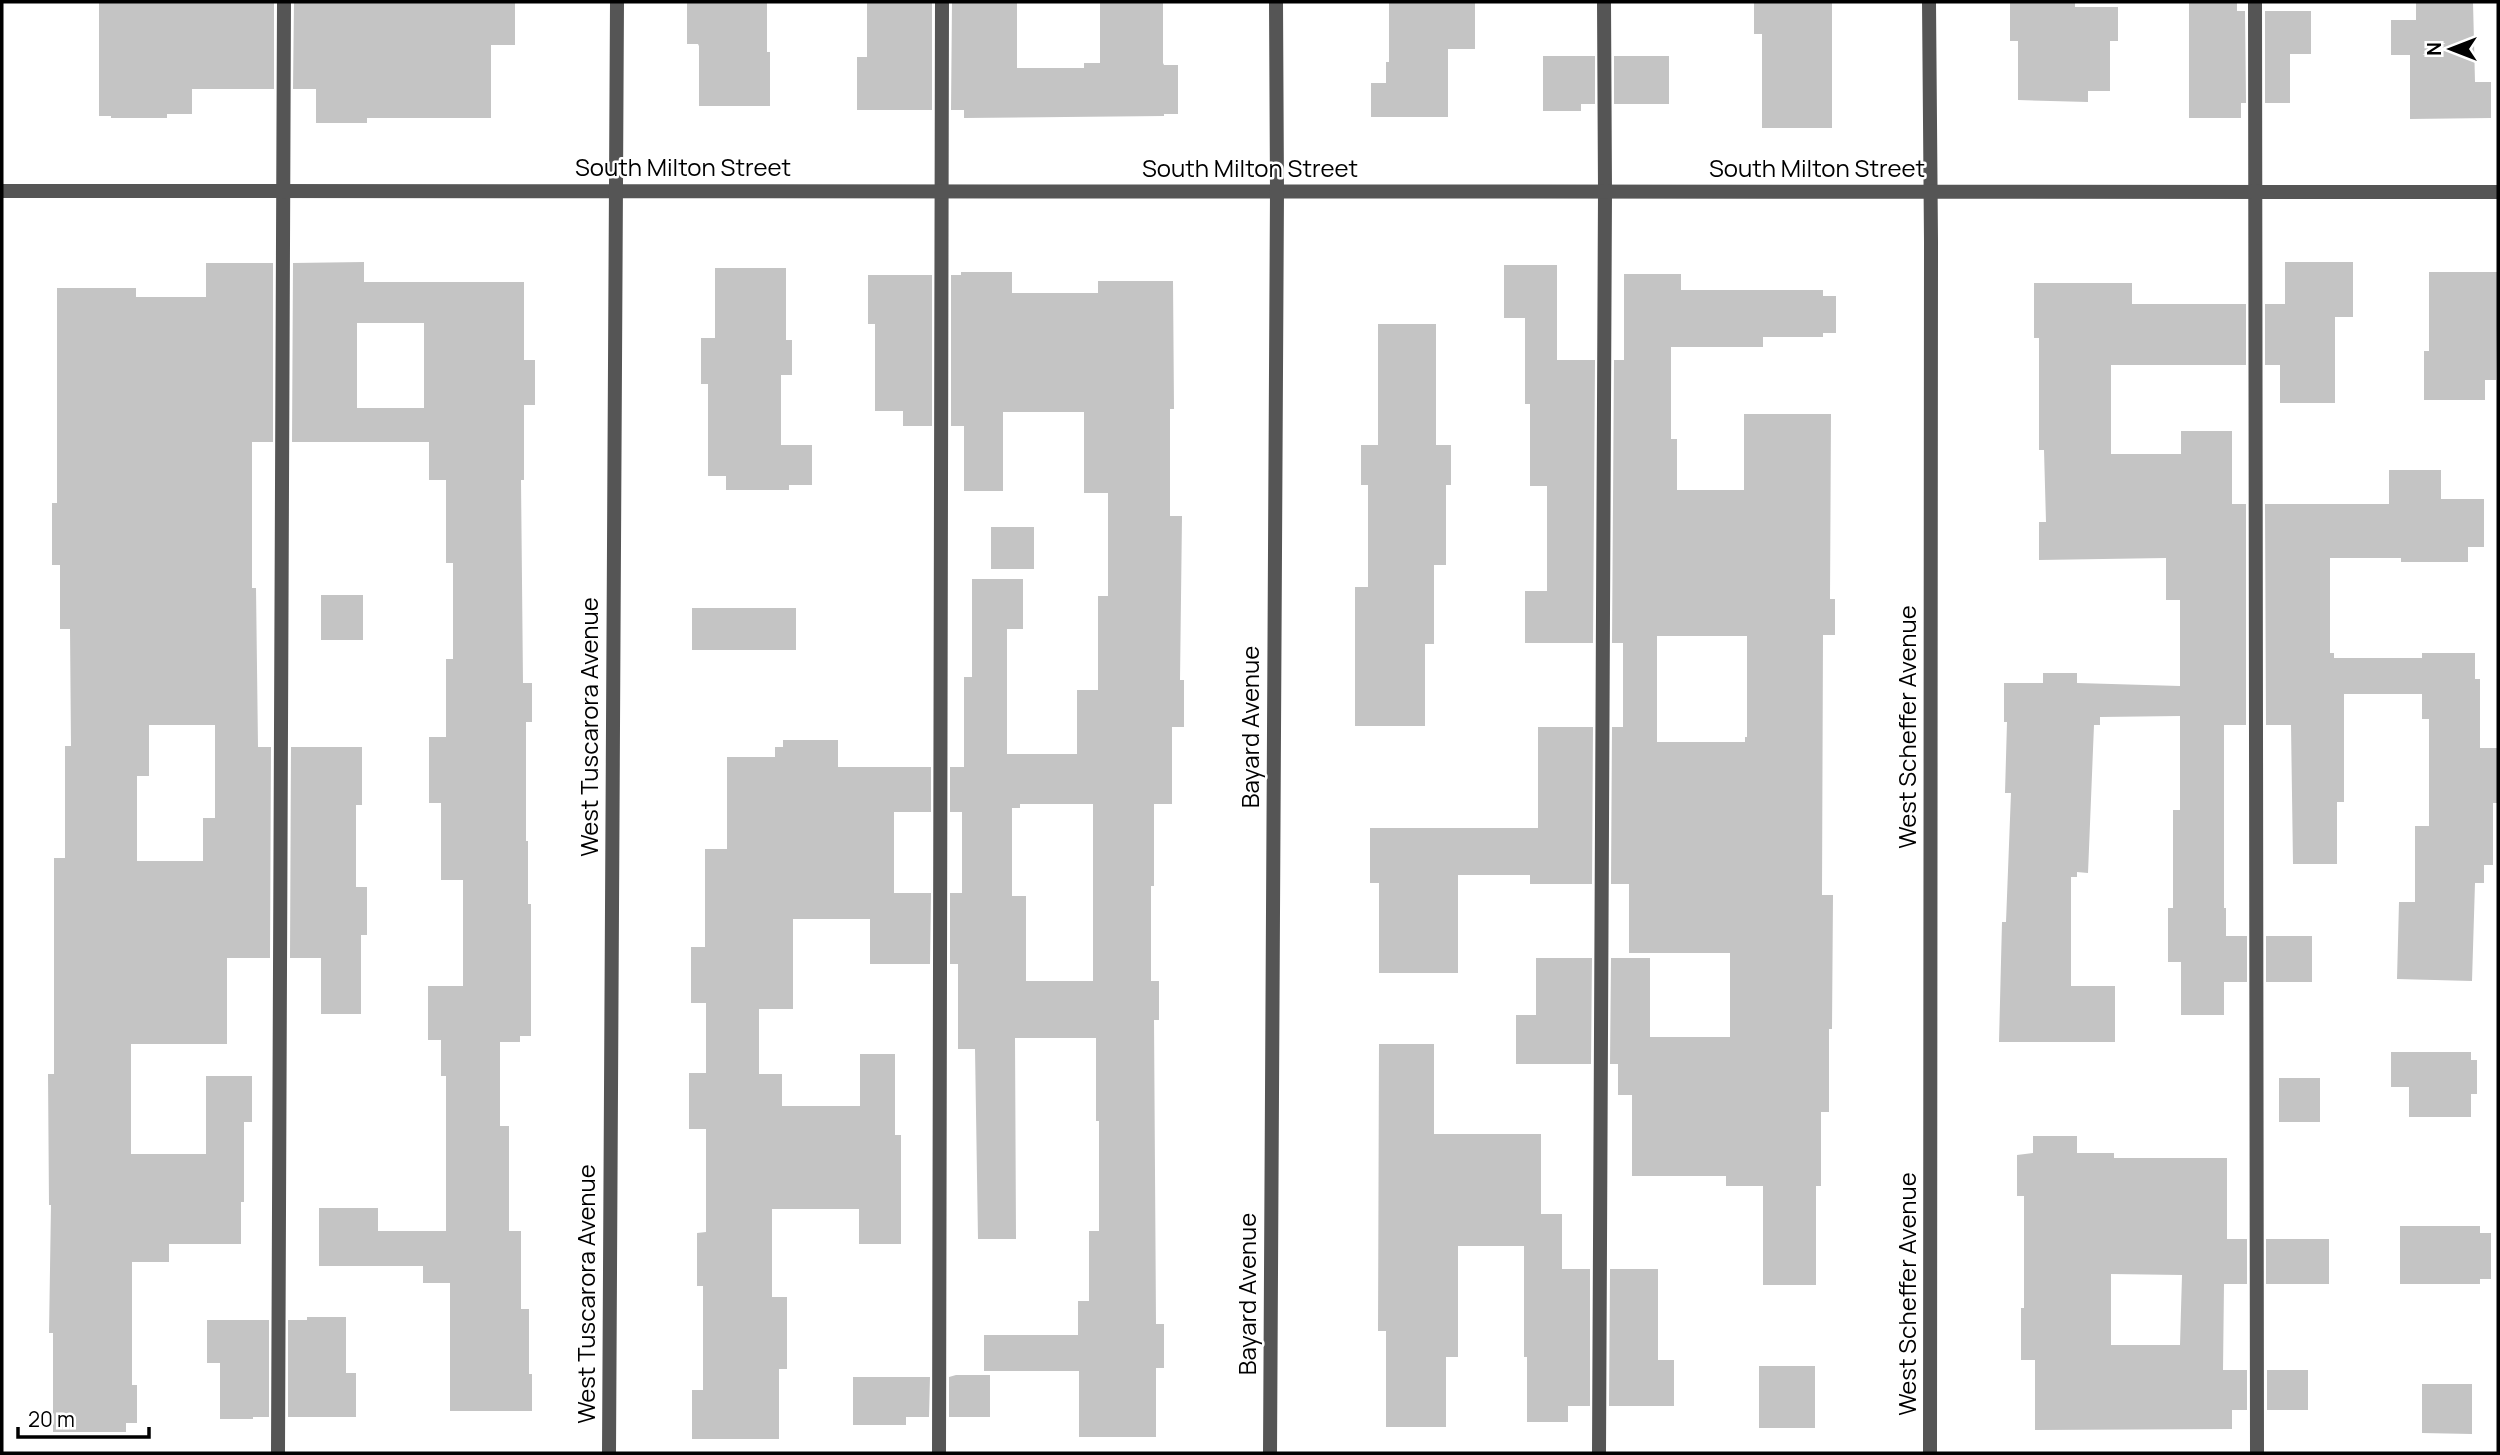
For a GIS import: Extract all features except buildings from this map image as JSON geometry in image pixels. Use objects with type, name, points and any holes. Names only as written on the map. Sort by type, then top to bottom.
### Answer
[{"type":"street","points":[[278,1453],[284,2]]},
{"type":"street","name":"West Tuscarora Avenue","points":[[609,1453],[617,2]]},
{"type":"street","points":[[939,1453],[942,2]]},
{"type":"street","name":"Bayard Avenue","points":[[1270,1453],[1276,2]]},
{"type":"street","points":[[1599,1453],[1604,2]]},
{"type":"street","name":"West Scheffer Avenue","points":[[1929,2],[1930,1453]]},
{"type":"street","points":[[2255,2],[2257,1453]]},
{"type":"street","name":"South Milton Street","points":[[2,191],[2498,192]]}]
